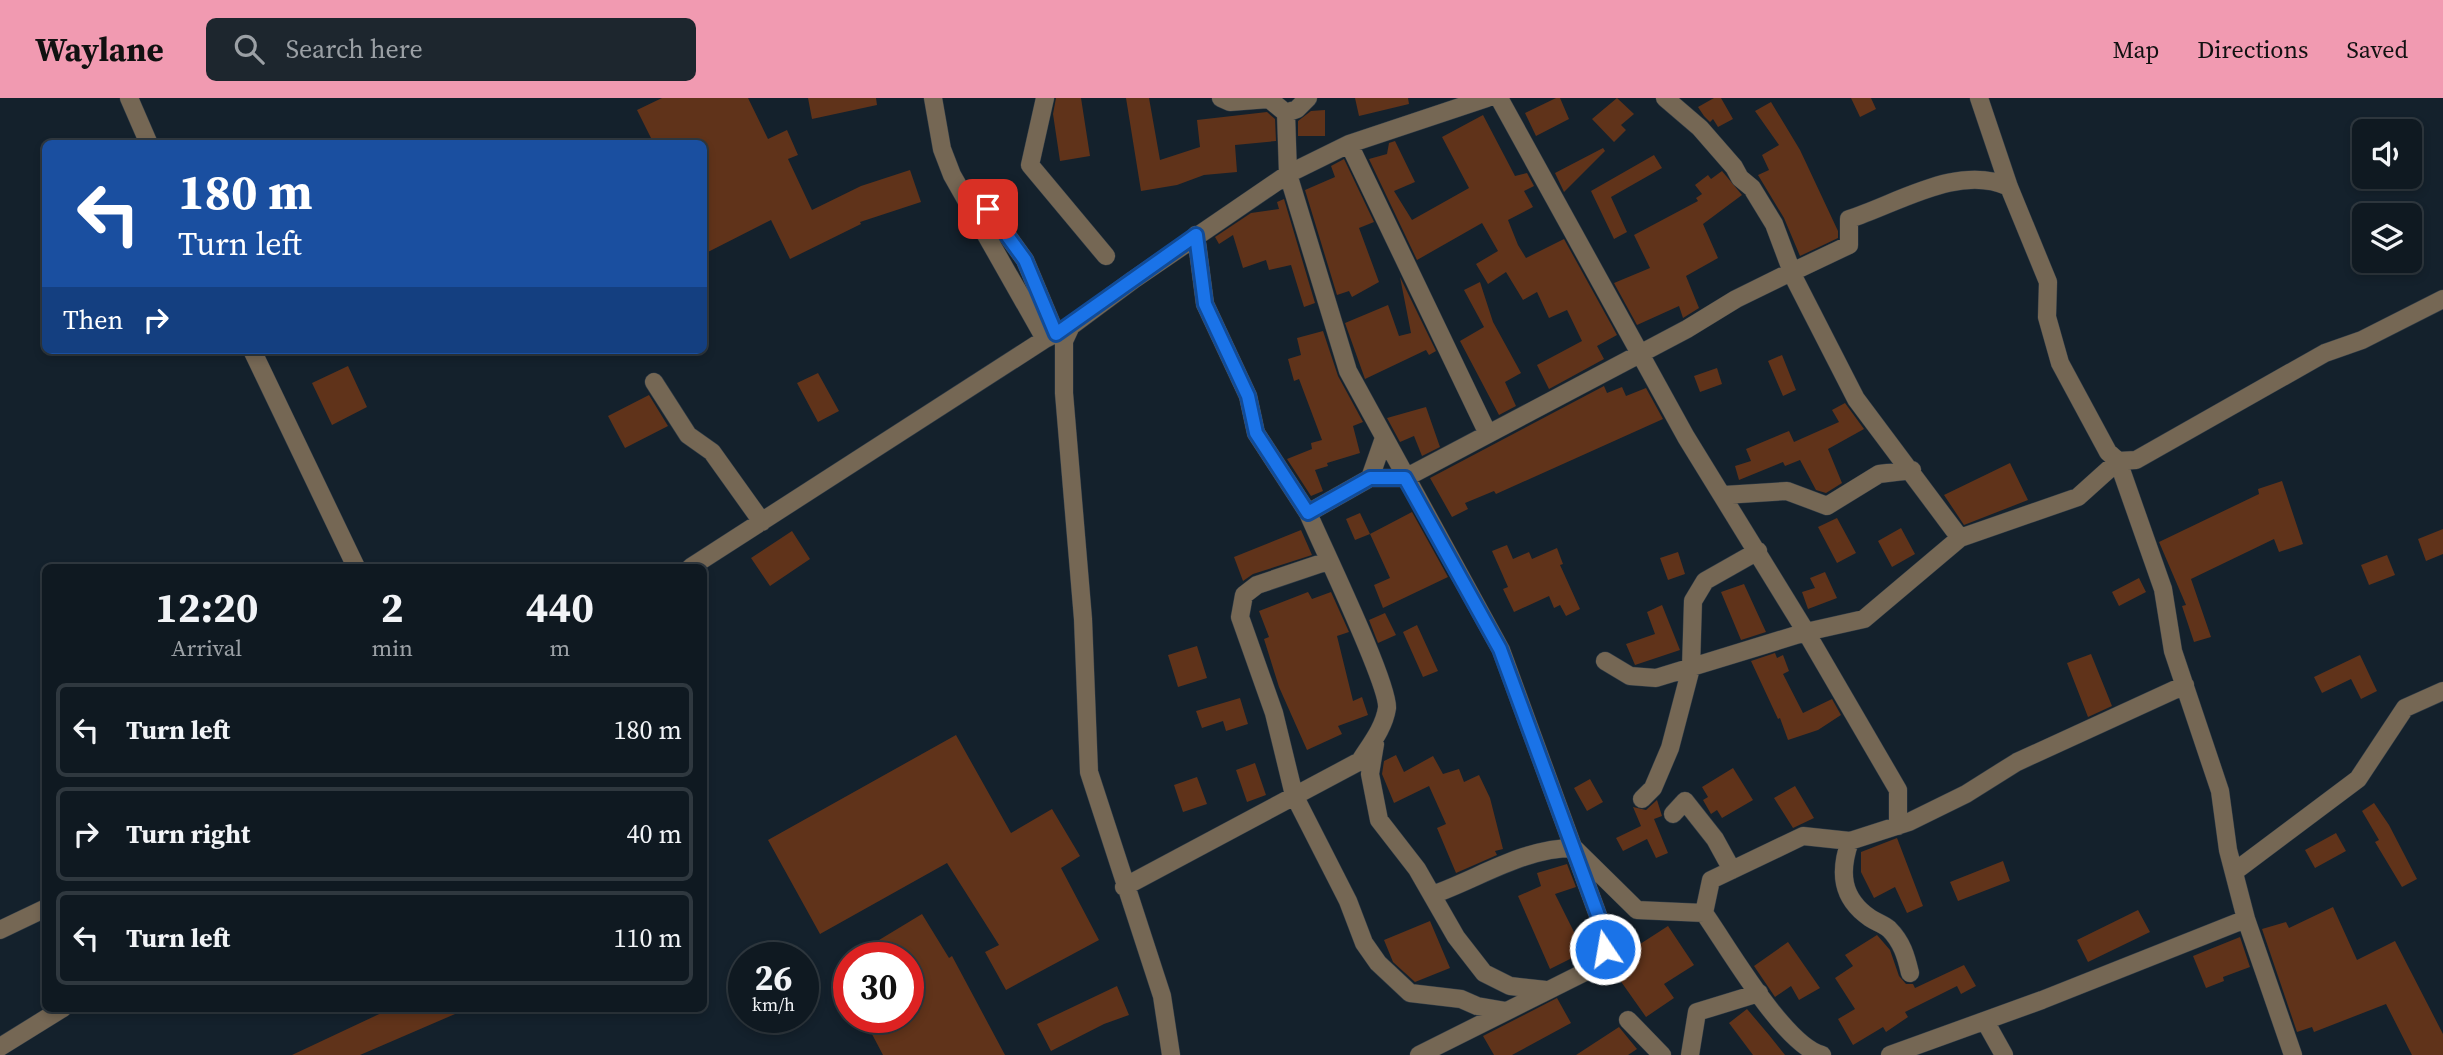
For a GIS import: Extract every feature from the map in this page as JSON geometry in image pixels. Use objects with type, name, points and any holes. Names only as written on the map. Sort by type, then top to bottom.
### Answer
[{"type":"street","points":[[129,98],[147,140]]},
{"type":"street","points":[[933,98],[942,149],[968,204],[1064,341],[1064,393],[1083,619],[1087,758],[1124,887],[1162,996],[1171,1055]]},
{"type":"street","points":[[1045,98],[1030,165],[1106,257]]},
{"type":"street","points":[[1221,98],[1230,102],[1269,99],[1286,113],[1288,174],[1348,371],[1500,649],[1606,937],[1601,960],[1593,968],[1419,1055]]},
{"type":"street","points":[[1286,113],[1308,98]]},
{"type":"street","points":[[696,564],[1057,333],[1288,174],[1349,144],[1487,98]]},
{"type":"street","points":[[1499,98],[1686,437],[1758,551],[1898,790],[1898,826]]},
{"type":"street","points":[[1665,98],[1700,128],[1734,167],[1740,178],[1752,188],[1774,224],[1792,272],[1849,245],[1849,219],[1938,186],[1979,180],[1995,181],[2009,187]]},
{"type":"street","points":[[1979,98],[2009,187],[2049,282],[2047,317],[2060,363],[2108,452],[2118,461],[2126,463],[2136,460],[2325,353],[2362,340],[2443,299]]},
{"type":"street","points":[[1349,144],[1488,434]]},
{"type":"street","points":[[1196,235],[1205,304],[1248,396],[1256,433],[1308,513],[1382,686],[1387,707],[1377,736],[1370,774],[1379,820],[1417,869],[1457,937],[1484,973],[1510,986],[1549,990]]},
{"type":"street","points":[[1308,513],[1370,478],[1405,478],[1640,354],[1735,299],[1791,272],[1856,399],[1912,470],[1959,538]]},
{"type":"street","points":[[254,354],[355,564]]},
{"type":"street","points":[[654,382],[688,435],[712,452],[762,522]]},
{"type":"street","points":[[1370,478],[1384,439]]},
{"type":"street","points":[[1605,661],[1630,676],[1656,678],[1806,632],[1864,620],[1959,538],[2078,497],[2118,461]]},
{"type":"street","points":[[2118,461],[2163,589],[2173,651],[2220,791],[2234,872],[2246,919],[2293,1055]]},
{"type":"street","points":[[1724,495],[1787,491],[1827,506],[1879,474],[1912,470]]},
{"type":"street","points":[[1642,799],[1653,788],[1670,748],[1691,668],[1693,601],[1705,581],[1758,551]]},
{"type":"street","points":[[1328,561],[1257,585],[1244,595],[1240,617],[1274,713],[1294,795],[1348,901],[1364,943],[1378,963],[1410,993],[1461,999],[1477,1006],[1506,1011]]},
{"type":"street","points":[[1822,1055],[1810,1052],[1771,1011],[1704,913],[1711,880],[1803,836],[1850,841],[1898,826],[1966,794],[2017,762],[2185,685]]},
{"type":"street","points":[[2234,872],[2358,779],[2406,708],[2443,691]]},
{"type":"street","points":[[1124,887],[1360,761],[1377,736]]},
{"type":"street","points":[[1672,814],[1685,801],[1715,839],[1732,870]]},
{"type":"street","points":[[1850,841],[1842,864],[1848,897],[1865,914],[1892,933],[1906,954],[1910,973]]},
{"type":"street","points":[[1432,895],[1527,854],[1548,848],[1574,848],[1637,910],[1704,913]]},
{"type":"street","points":[[0,930],[42,910]]},
{"type":"street","points":[[1890,1055],[1985,1021],[2246,919]]},
{"type":"street","points":[[1690,1055],[1697,1012],[1759,993]]},
{"type":"street","points":[[0,1047],[57,1012]]},
{"type":"street","points":[[1628,1020],[1662,1055]]},
{"type":"street","points":[[1985,1021],[2004,1055]]},
{"type":"building","points":[[662,98],[748,98],[768,139],[787,130],[798,155],[788,159],[812,210],[861,186],[910,170],[921,202],[860,222],[861,224],[790,259],[771,220],[707,252],[707,140],[652,140],[637,110]]},
{"type":"building","points":[[808,98],[876,98],[877,105],[812,119]]},
{"type":"building","points":[[1056,98],[1081,98],[1090,156],[1060,161],[1053,114]]},
{"type":"building","points":[[1126,98],[1149,98],[1160,160],[1200,147],[1197,120],[1267,112],[1275,119],[1276,141],[1235,145],[1237,172],[1204,175],[1177,185],[1141,191]]},
{"type":"building","points":[[1355,98],[1408,98],[1409,104],[1359,116]]},
{"type":"building","points":[[1560,98],[1569,119],[1536,136],[1525,113]]},
{"type":"building","points":[[1617,98],[1634,114],[1621,125],[1626,130],[1614,142],[1592,119]]},
{"type":"building","points":[[1714,98],[1721,98],[1733,119],[1718,127],[1713,119],[1710,122],[1704,116],[1698,107]]},
{"type":"building","points":[[1851,98],[1871,98],[1876,109],[1860,117]]},
{"type":"building","points":[[1771,102],[1800,150],[1838,231],[1838,238],[1800,256],[1784,218],[1758,175],[1769,170],[1762,155],[1779,145],[1755,111]]},
{"type":"building","points":[[1325,110],[1325,136],[1298,136],[1298,121],[1311,111]]},
{"type":"building","points":[[1483,115],[1515,176],[1527,173],[1534,186],[1524,191],[1533,207],[1508,220],[1518,245],[1526,258],[1564,239],[1617,335],[1597,346],[1604,359],[1549,389],[1537,365],[1582,341],[1567,310],[1549,318],[1537,292],[1523,300],[1506,272],[1488,284],[1476,264],[1498,251],[1482,223],[1417,260],[1369,159],[1387,154],[1389,143],[1395,141],[1415,182],[1394,191],[1412,220],[1469,188],[1442,137]]},
{"type":"building","points":[[1603,148],[1605,151],[1564,192],[1555,173]]},
{"type":"building","points":[[1654,155],[1662,168],[1611,197],[1627,232],[1614,239],[1591,191]]},
{"type":"building","points":[[1344,159],[1374,222],[1359,228],[1379,282],[1352,297],[1349,291],[1337,295],[1305,190],[1335,177],[1331,166]]},
{"type":"building","points":[[1722,171],[1742,195],[1703,224],[1718,258],[1686,276],[1699,308],[1683,318],[1679,306],[1637,325],[1614,283],[1650,268],[1634,235],[1698,201],[1696,198],[1702,194],[1695,185],[1708,175],[1711,179]]},
{"type":"building","points":[[1284,199],[1315,303],[1304,307],[1291,265],[1269,270],[1266,260],[1243,268],[1233,235],[1219,244],[1215,237],[1251,213],[1279,209],[1277,202]]},
{"type":"building","points":[[1400,277],[1436,351],[1429,355],[1426,350],[1365,379],[1345,323],[1388,305],[1399,336],[1411,333]]},
{"type":"building","points":[[1480,282],[1493,322],[1521,373],[1505,382],[1516,406],[1499,415],[1460,341],[1484,327],[1464,290]]},
{"type":"building","points":[[1323,331],[1338,376],[1363,422],[1353,426],[1360,453],[1327,463],[1328,466],[1315,470],[1323,491],[1311,496],[1287,459],[1312,449],[1311,443],[1322,440],[1299,379],[1294,381],[1288,359],[1301,355],[1297,338]]},
{"type":"building","points":[[1782,355],[1796,390],[1783,396],[1768,361]]},
{"type":"building","points":[[348,366],[367,407],[332,425],[312,383]]},
{"type":"building","points":[[1717,368],[1722,384],[1700,392],[1694,376]]},
{"type":"building","points":[[818,373],[839,411],[818,422],[797,383]]},
{"type":"building","points":[[1604,386],[1607,393],[1622,387],[1626,396],[1646,388],[1663,419],[1496,494],[1494,491],[1465,503],[1468,509],[1452,517],[1430,478]]},
{"type":"building","points":[[649,395],[668,426],[625,448],[608,416]]},
{"type":"building","points":[[1845,403],[1864,429],[1828,449],[1842,483],[1826,493],[1816,490],[1800,460],[1785,466],[1783,462],[1739,480],[1735,466],[1751,461],[1746,449],[1789,431],[1794,442],[1839,422],[1832,410]]},
{"type":"building","points":[[1426,407],[1440,447],[1422,456],[1414,436],[1400,442],[1387,418]]},
{"type":"building","points":[[2010,463],[2028,500],[1964,525],[1944,495]]},
{"type":"building","points":[[2282,481],[2303,544],[2279,552],[2274,539],[2191,579],[2211,637],[2194,642],[2182,606],[2186,605],[2159,542],[2259,494],[2258,489]]},
{"type":"building","points":[[1412,512],[1448,577],[1383,608],[1374,585],[1390,578],[1370,534]]},
{"type":"building","points":[[1360,513],[1370,534],[1355,540],[1346,519]]},
{"type":"building","points":[[1837,518],[1856,553],[1837,563],[1818,527]]},
{"type":"building","points":[[1901,528],[1915,554],[1892,567],[1878,541]]},
{"type":"building","points":[[2443,529],[2443,554],[2426,561],[2418,539]]},
{"type":"building","points":[[1301,530],[1312,555],[1253,574],[1243,581],[1234,557]]},
{"type":"building","points":[[792,531],[810,559],[770,586],[751,558]]},
{"type":"building","points":[[1507,545],[1513,559],[1529,552],[1532,559],[1557,548],[1563,564],[1560,565],[1580,609],[1566,616],[1560,605],[1554,608],[1549,596],[1514,612],[1503,589],[1508,587],[1492,551]]},
{"type":"building","points":[[1678,552],[1685,574],[1668,580],[1660,558]]},
{"type":"building","points":[[2387,555],[2395,575],[2369,585],[2361,565]]},
{"type":"building","points":[[1825,572],[1837,598],[1808,609],[1802,592],[1815,588],[1810,578]]},
{"type":"building","points":[[2139,578],[2146,592],[2119,606],[2112,592]]},
{"type":"building","points":[[1744,584],[1766,632],[1741,640],[1721,592]]},
{"type":"building","points":[[1308,592],[1312,599],[1331,592],[1349,632],[1337,636],[1353,701],[1362,697],[1368,715],[1338,726],[1342,734],[1307,750],[1279,687],[1264,639],[1269,637],[1259,611]]},
{"type":"building","points":[[1662,605],[1680,650],[1635,665],[1626,644],[1655,634],[1647,612]]},
{"type":"building","points":[[1385,613],[1396,635],[1378,643],[1369,620]]},
{"type":"building","points":[[1417,625],[1438,671],[1423,677],[1403,632]]},
{"type":"building","points":[[1197,646],[1207,678],[1178,687],[1168,655]]},
{"type":"building","points":[[1775,653],[1777,658],[1783,655],[1789,671],[1783,674],[1803,713],[1832,699],[1841,715],[1818,730],[1788,740],[1751,661]]},
{"type":"building","points":[[2091,654],[2112,706],[2088,717],[2067,663]]},
{"type":"building","points":[[2360,655],[2377,691],[2361,699],[2351,679],[2322,693],[2314,677]]},
{"type":"building","points":[[1240,698],[1248,724],[1226,731],[1223,721],[1202,728],[1196,711]]},
{"type":"building","points":[[956,735],[1011,833],[1052,809],[1080,856],[1061,868],[1099,940],[1006,990],[985,952],[999,945],[947,863],[820,934],[768,840]]},
{"type":"building","points":[[1396,755],[1404,772],[1433,756],[1443,774],[1459,769],[1464,782],[1479,775],[1490,798],[1503,849],[1495,851],[1497,855],[1456,873],[1437,828],[1446,824],[1429,786],[1394,803],[1382,774],[1384,761]]},
{"type":"building","points":[[1255,763],[1266,795],[1247,802],[1236,770]]},
{"type":"building","points":[[1733,768],[1753,800],[1722,818],[1717,810],[1711,814],[1703,800],[1708,797],[1702,787]]},
{"type":"building","points":[[1197,777],[1207,804],[1183,812],[1174,785]]},
{"type":"building","points":[[1590,779],[1603,802],[1587,811],[1574,788]]},
{"type":"building","points":[[1795,786],[1814,818],[1793,828],[1774,798]]},
{"type":"building","points":[[1657,800],[1662,816],[1654,819],[1668,853],[1656,858],[1647,839],[1623,851],[1616,838],[1641,826],[1633,807],[1646,810]]},
{"type":"building","points":[[2374,803],[2389,825],[2417,879],[2402,887],[2375,842],[2379,840],[2362,811]]},
{"type":"building","points":[[2336,833],[2346,851],[2315,868],[2305,850]]},
{"type":"building","points":[[1897,838],[1923,906],[1907,913],[1895,887],[1874,898],[1861,872],[1861,852]]},
{"type":"building","points":[[2003,861],[2010,881],[1958,901],[1950,882]]},
{"type":"building","points":[[1567,864],[1576,887],[1555,894],[1584,952],[1550,969],[1518,896],[1541,886],[1537,873]]},
{"type":"building","points":[[2333,907],[2357,960],[2395,941],[2443,1034],[2443,1055],[2412,1055],[2386,1004],[2314,1032],[2312,1027],[2297,1032],[2262,929],[2286,922],[2289,928]]},
{"type":"building","points":[[2138,910],[2150,932],[2088,962],[2077,940]]},
{"type":"building","points":[[922,914],[949,958],[952,956],[1005,1055],[883,1055],[871,1033],[924,1033],[924,942],[876,942]]},
{"type":"building","points":[[1430,921],[1450,968],[1415,982],[1393,962],[1384,940]]},
{"type":"building","points":[[1668,926],[1694,965],[1664,984],[1674,998],[1646,1017],[1610,966],[1613,956],[1634,942],[1637,946]]},
{"type":"building","points":[[1877,935],[1890,950],[1899,976],[1906,984],[1913,984],[1915,988],[1964,965],[1976,986],[1961,994],[1957,986],[1905,1012],[1908,1017],[1886,1032],[1883,1027],[1853,1045],[1838,1019],[1855,1009],[1835,978],[1853,966],[1845,955]]},
{"type":"building","points":[[2240,937],[2250,967],[2223,977],[2224,981],[2206,988],[2193,956]]},
{"type":"building","points":[[1788,942],[1820,988],[1799,1000],[1791,986],[1775,997],[1754,966]]},
{"type":"building","points":[[1117,986],[1129,1015],[1104,1024],[1051,1051],[1037,1024]]},
{"type":"building","points":[[1557,998],[1571,1023],[1512,1055],[1494,1055],[1483,1036]]},
{"type":"building","points":[[1747,1009],[1785,1055],[1753,1055],[1729,1023]]},
{"type":"building","points":[[383,1012],[460,1012],[360,1055],[292,1055]]},
{"type":"building","points":[[1619,1027],[1637,1049],[1628,1055],[1576,1055]]},
{"type":"route","points":[[988,209],[1025,260],[1056,334],[1071,326],[1196,235],[1205,304],[1248,396],[1256,433],[1308,513],[1370,478],[1405,478],[1500,649],[1606,937],[1605,949]]}]
